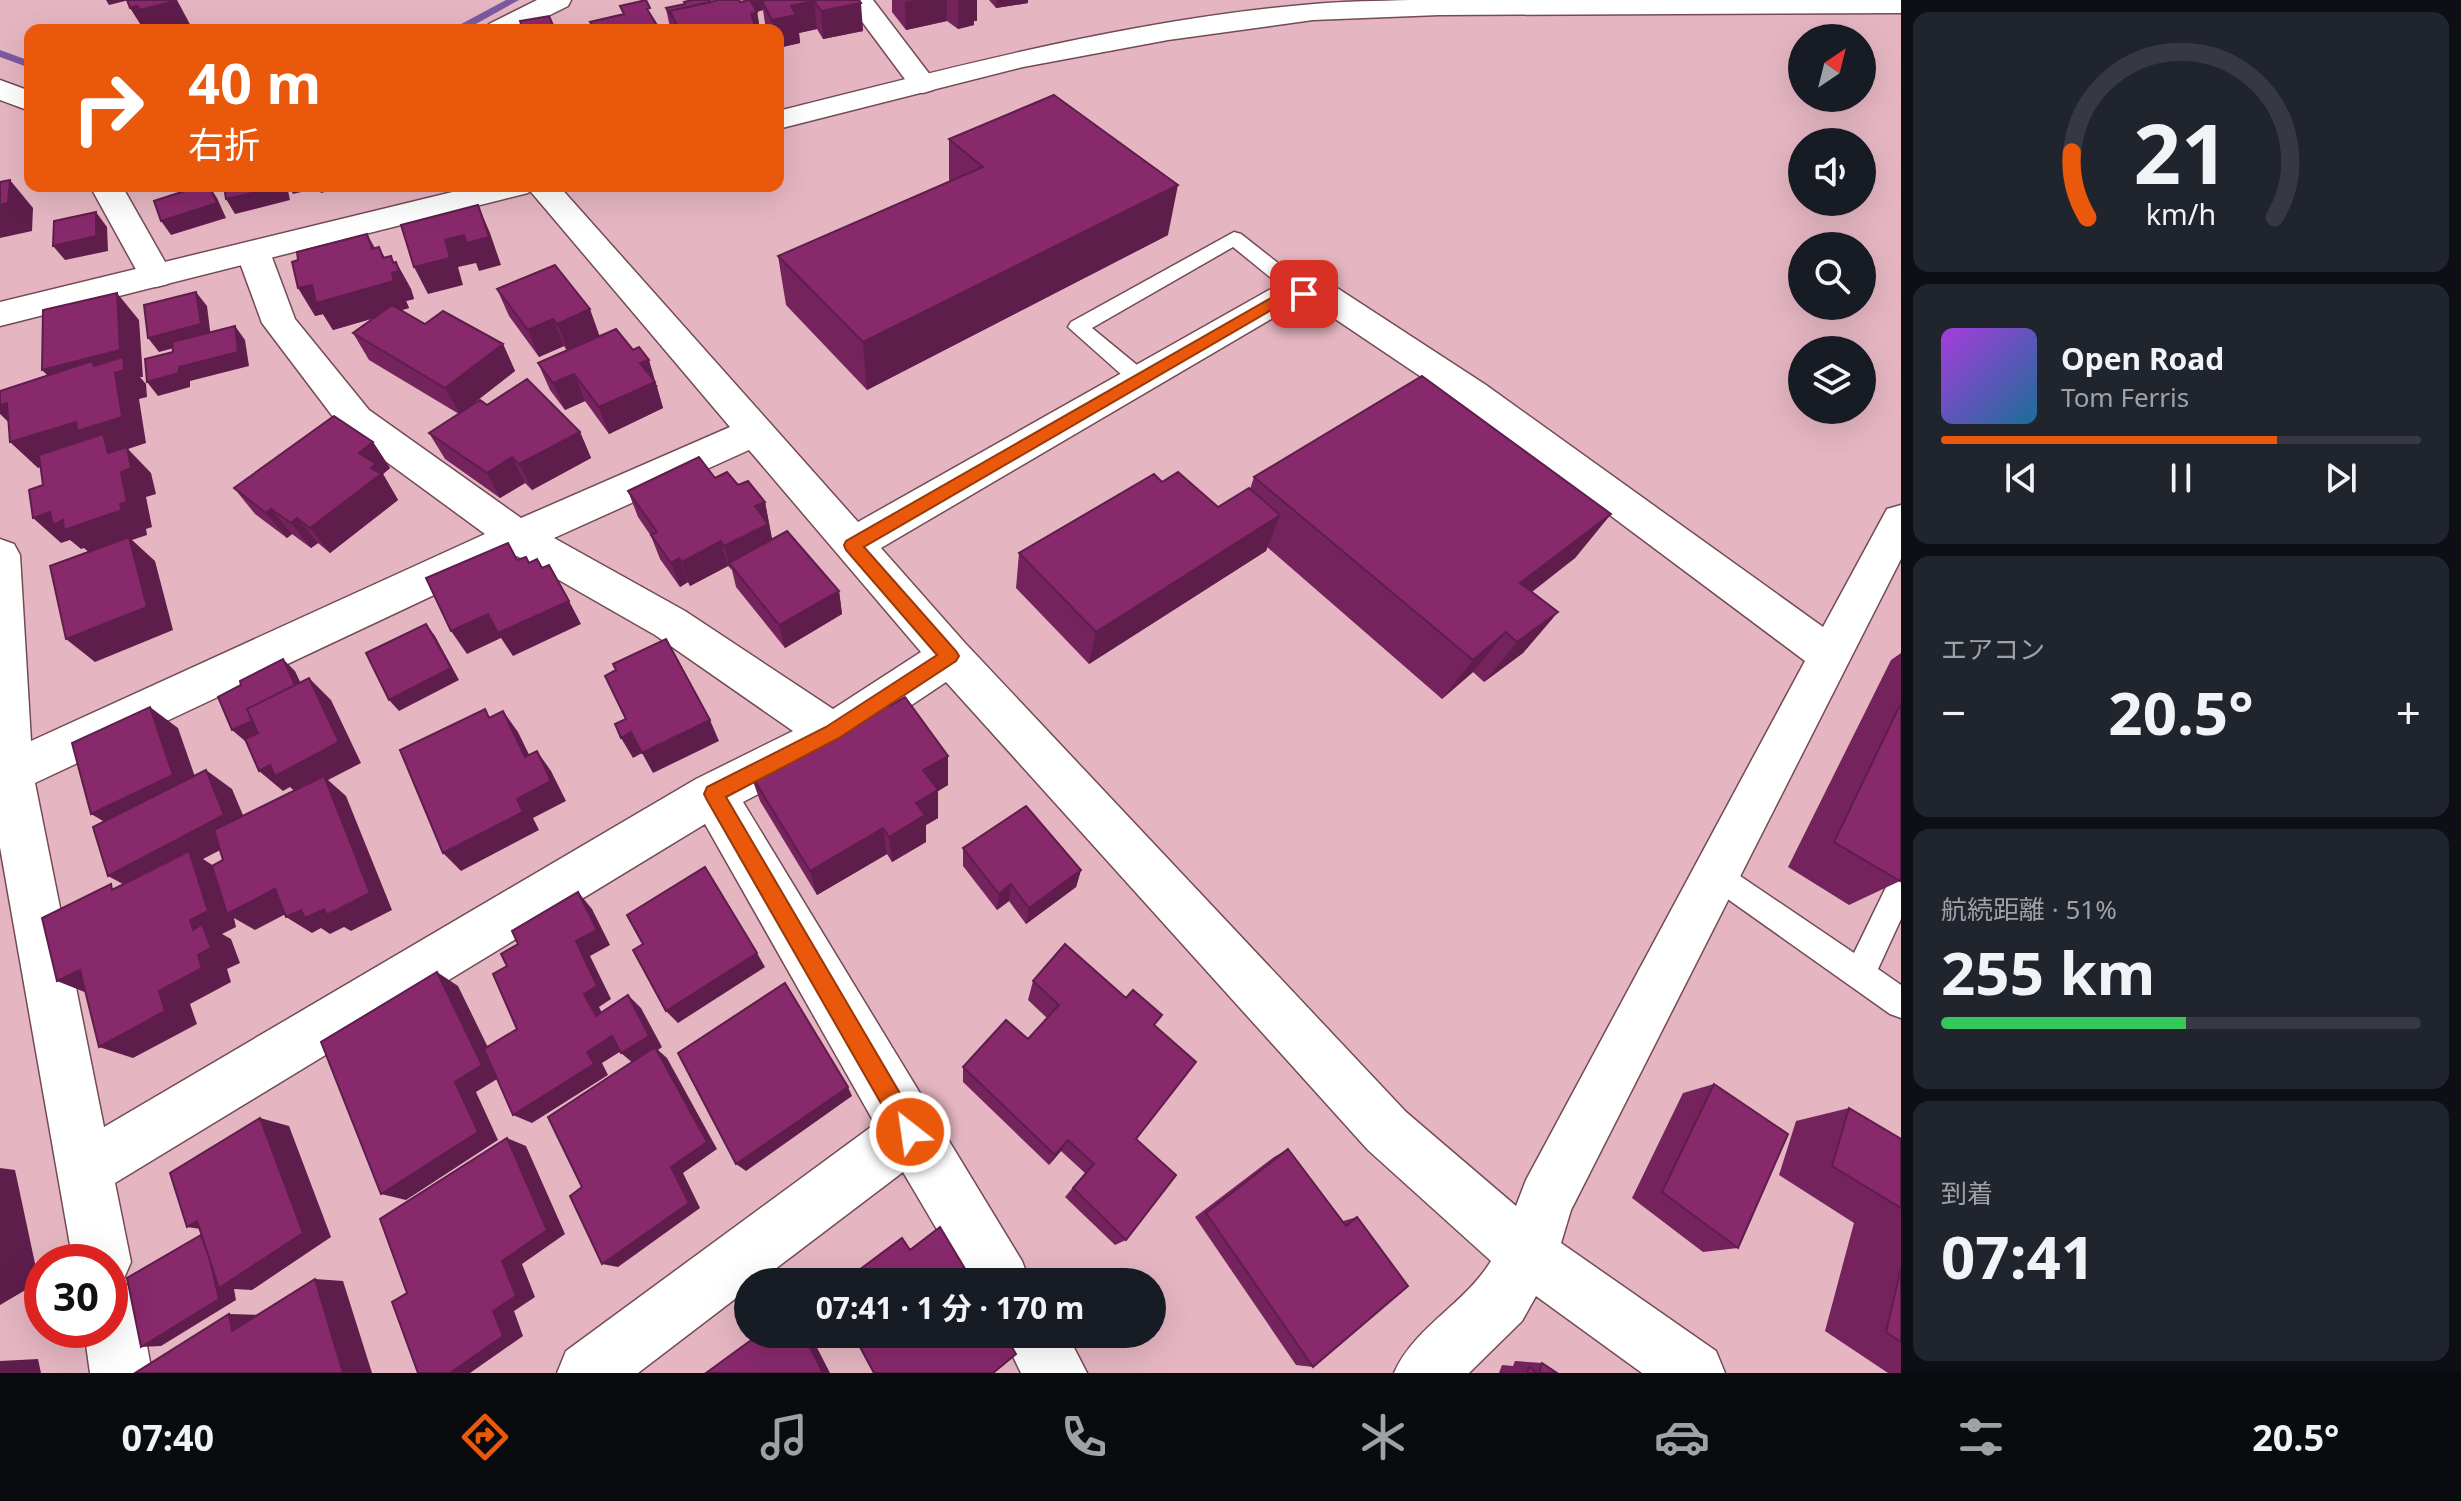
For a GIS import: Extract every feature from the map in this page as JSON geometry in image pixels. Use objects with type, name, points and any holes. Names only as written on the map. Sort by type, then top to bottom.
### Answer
[{"type":"street","points":[[511,24],[558,0]]},
{"type":"street","points":[[859,0],[923,84]]},
{"type":"street","points":[[784,119],[1022,59],[1168,32],[1313,12],[1439,7],[1901,5]]},
{"type":"street","points":[[0,89],[24,99]]},
{"type":"street","points":[[109,192],[156,276]]},
{"type":"street","points":[[0,314],[492,192]]},
{"type":"street","points":[[547,192],[950,656],[1387,1131],[1528,1255],[1694,1373]]},
{"type":"street","points":[[253,252],[279,323],[356,420],[518,537],[670,623],[833,733]]},
{"type":"street","points":[[852,545],[1281,298],[1319,292],[1473,394],[1829,655]]},
{"type":"street","points":[[10,773],[518,537],[754,432]]},
{"type":"street","points":[[1425,1373],[1501,1300],[1528,1255],[1546,1200],[1901,520]]},
{"type":"street","points":[[0,555],[10,773],[99,1244]]},
{"type":"street","points":[[86,1169],[713,794],[833,733],[950,656]]},
{"type":"street","points":[[713,794],[993,1268]]},
{"type":"street","points":[[588,1373],[910,1132]]},
{"type":"street","points":[[117,1348],[121,1373]]},
{"type":"street","points":[[1041,1348],[1056,1373]]},
{"type":"lane","points":[[1140,379],[1078,327],[1234,238],[1304,294]]},
{"type":"lane","points":[[1715,873],[1901,1003]]},
{"type":"lane","points":[[1860,974],[1901,887]]},
{"type":"building","points":[[127,0],[175,1],[140,10],[137,6],[130,8]]},
{"type":"building","points":[[646,0],[650,8],[647,9],[656,24],[591,24],[624,14],[620,6]]},
{"type":"building","points":[[692,0],[711,2],[670,11],[672,18],[666,8],[685,4]]},
{"type":"building","points":[[718,0],[750,0],[757,12],[751,14],[754,24],[676,24],[670,11]]},
{"type":"building","points":[[859,0],[861,3],[821,11],[814,1],[791,6],[796,15],[772,20],[762,1]]},
{"type":"building","points":[[549,16],[552,24],[521,24],[520,21]]},
{"type":"building","points":[[1054,95],[1178,185],[863,342],[778,256],[983,167],[949,139]]},
{"type":"building","points":[[10,180],[8,203],[0,205],[0,182]]},
{"type":"building","points":[[182,192],[212,192],[217,203],[161,221],[154,201]]},
{"type":"building","points":[[225,192],[256,192],[226,199]]},
{"type":"building","points":[[478,205],[489,237],[467,243],[464,235],[445,240],[450,258],[414,267],[401,225]]},
{"type":"building","points":[[96,212],[96,236],[53,246],[54,221]]},
{"type":"building","points":[[367,234],[372,249],[379,247],[383,258],[391,256],[393,263],[396,262],[399,271],[392,273],[394,281],[316,303],[312,285],[298,288],[292,262],[298,260],[297,252]]},
{"type":"building","points":[[555,265],[590,309],[557,324],[553,319],[528,330],[497,289]]},
{"type":"building","points":[[196,292],[201,324],[148,338],[144,305]]},
{"type":"building","points":[[117,293],[120,350],[42,370],[43,310]]},
{"type":"building","points":[[392,305],[425,324],[443,311],[503,344],[445,388],[353,333]]},
{"type":"building","points":[[235,326],[238,352],[179,367],[179,373],[147,382],[145,359],[173,352],[172,342]]},
{"type":"building","points":[[616,329],[633,350],[639,347],[649,360],[640,363],[655,382],[599,407],[574,374],[553,383],[538,363]]},
{"type":"building","points":[[123,357],[124,370],[115,373],[122,417],[77,431],[76,422],[10,442],[7,403],[0,405],[0,391],[92,361],[94,366]]},
{"type":"building","points":[[1422,376],[1611,514],[1520,583],[1558,612],[1517,642],[1506,632],[1473,660],[1254,477]]},
{"type":"building","points":[[527,379],[580,432],[519,464],[512,457],[487,473],[429,433],[480,400],[487,405]]},
{"type":"building","points":[[334,416],[373,442],[359,453],[376,464],[371,468],[381,474],[310,528],[297,518],[291,523],[271,509],[266,513],[234,488]]},
{"type":"building","points":[[103,434],[108,453],[127,447],[131,468],[121,472],[127,502],[120,504],[122,510],[64,530],[63,520],[53,525],[50,512],[33,518],[29,490],[43,485],[39,455]]},
{"type":"building","points":[[699,457],[715,478],[727,472],[738,485],[748,481],[765,502],[755,506],[768,524],[724,546],[721,541],[682,562],[679,558],[671,563],[651,535],[657,532],[628,491]]},
{"type":"building","points":[[1178,472],[1218,507],[1249,488],[1280,515],[1096,632],[1019,553],[1154,474],[1162,482]]},
{"type":"building","points":[[787,531],[839,591],[779,625],[729,563]]},
{"type":"building","points":[[129,537],[147,607],[66,639],[50,566]]},
{"type":"building","points":[[508,543],[517,560],[526,557],[529,563],[537,559],[542,568],[549,565],[569,601],[498,633],[488,614],[451,631],[426,578]]},
{"type":"building","points":[[426,624],[451,668],[389,700],[366,653]]},
{"type":"building","points":[[666,639],[710,720],[642,753],[631,732],[621,738],[615,724],[626,719],[605,676],[616,670],[613,664]]},
{"type":"building","points":[[283,659],[295,685],[247,709],[252,721],[232,730],[218,697],[241,685],[240,681]]},
{"type":"building","points":[[309,678],[339,742],[275,776],[270,765],[259,771],[245,739],[258,733],[247,709]]},
{"type":"building","points":[[905,697],[948,756],[923,770],[938,790],[916,803],[925,815],[889,837],[883,828],[810,871],[750,773],[885,699],[890,706]]},
{"type":"building","points":[[1901,703],[1901,878],[1900,881],[1834,842]]},
{"type":"building","points":[[150,707],[173,775],[91,814],[72,743]]},
{"type":"building","points":[[485,709],[489,718],[503,711],[525,757],[537,751],[551,781],[517,799],[523,812],[443,853],[400,750]]},
{"type":"building","points":[[206,770],[224,815],[108,876],[93,827]]},
{"type":"building","points":[[324,776],[370,893],[327,915],[324,909],[305,918],[301,910],[286,917],[275,889],[227,914],[212,866],[223,860],[214,830]]},
{"type":"building","points":[[1026,806],[1081,870],[1029,908],[1011,884],[999,894],[963,848]]},
{"type":"building","points":[[189,851],[208,911],[190,920],[193,930],[202,924],[211,948],[198,955],[202,968],[159,991],[165,1011],[99,1047],[80,970],[57,981],[42,918],[111,884],[112,890]]},
{"type":"building","points":[[705,867],[757,953],[666,1011],[633,950],[643,944],[627,915]]},
{"type":"building","points":[[578,892],[597,930],[576,941],[597,986],[584,994],[596,1016],[628,995],[649,1036],[621,1053],[612,1036],[587,1052],[594,1064],[513,1115],[484,1049],[517,1029],[493,974],[507,966],[501,954],[518,944],[512,931]]},
{"type":"building","points":[[1065,944],[1126,998],[1133,990],[1162,1015],[1154,1025],[1196,1062],[1136,1139],[1176,1175],[1126,1240],[1073,1188],[1094,1164],[1068,1140],[1055,1155],[963,1067],[1006,1020],[1028,1039],[1059,1005],[1033,981]]},
{"type":"building","points":[[437,972],[482,1065],[455,1082],[478,1132],[381,1194],[321,1042]]},
{"type":"building","points":[[785,983],[848,1087],[736,1164],[678,1053]]},
{"type":"building","points":[[655,1047],[707,1142],[671,1167],[689,1203],[602,1264],[570,1196],[582,1187],[548,1117]]},
{"type":"building","points":[[1714,1084],[1788,1134],[1738,1248],[1662,1192]]},
{"type":"building","points":[[1849,1108],[1901,1139],[1901,1208],[1832,1166]]},
{"type":"building","points":[[260,1118],[303,1233],[219,1288],[197,1221],[187,1227],[170,1173]]},
{"type":"building","points":[[507,1138],[547,1230],[502,1261],[516,1296],[493,1311],[503,1336],[450,1373],[418,1373],[392,1302],[407,1293],[380,1219]]},
{"type":"building","points":[[1288,1149],[1346,1226],[1357,1217],[1408,1286],[1313,1367],[1206,1213]]},
{"type":"building","points":[[940,1227],[965,1268],[862,1268],[902,1238],[910,1250]]},
{"type":"building","points":[[201,1235],[219,1299],[141,1347],[128,1277]]},
{"type":"building","points":[[1901,1268],[1901,1342],[1886,1332]]},
{"type":"building","points":[[315,1279],[343,1373],[135,1373],[229,1314],[232,1331]]},
{"type":"building","points":[[740,1348],[810,1348],[823,1373],[706,1373]]},
{"type":"building","points":[[861,1348],[1012,1348],[1016,1354],[993,1373],[874,1373]]},
{"type":"building","points":[[1542,1363],[1557,1373],[1539,1373]]},
{"type":"waterway","points":[[468,24],[514,0]]},
{"type":"waterway","points":[[0,53],[24,63]]},
{"type":"route","points":[[910,1132],[713,794],[833,733],[950,656],[852,545],[1281,298],[1304,294]]}]
